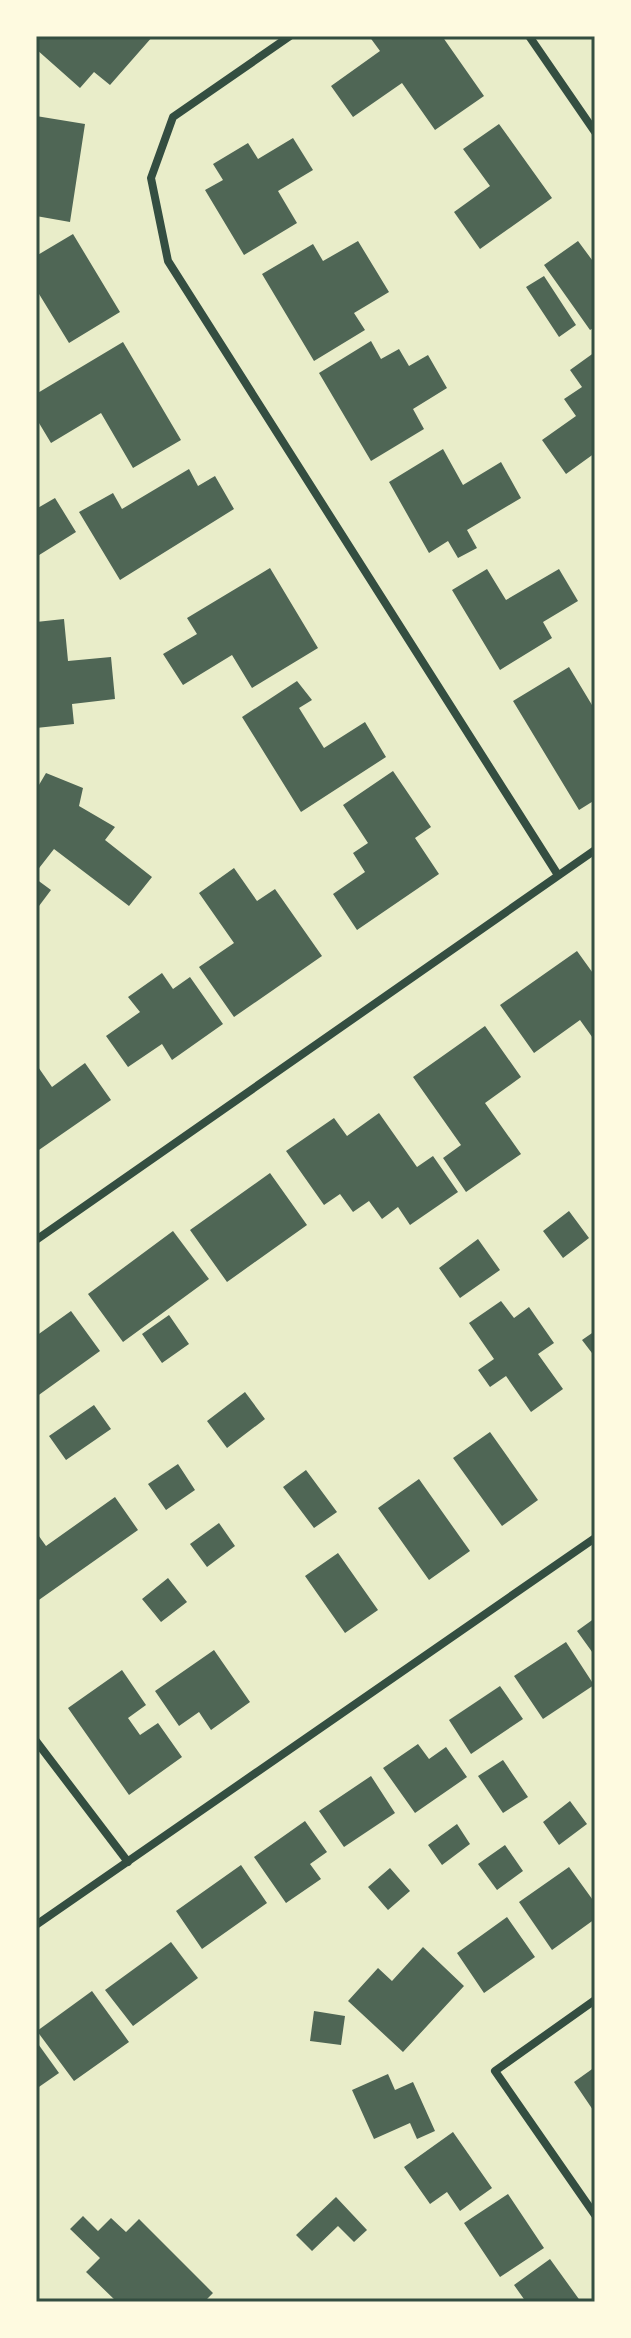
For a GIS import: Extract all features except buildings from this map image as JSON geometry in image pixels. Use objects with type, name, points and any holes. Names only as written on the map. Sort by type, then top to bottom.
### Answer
[{"type":"street","points":[[290,36],[173,117],[151,178],[168,261],[558,875]]},
{"type":"street","points":[[529,36],[595,132]]},
{"type":"street","points":[[36,1240],[595,850]]},
{"type":"street","points":[[36,1925],[595,1538]]},
{"type":"street","points":[[36,1741],[128,1862]]},
{"type":"street","points":[[595,2000],[495,2071],[595,2215]]}]
